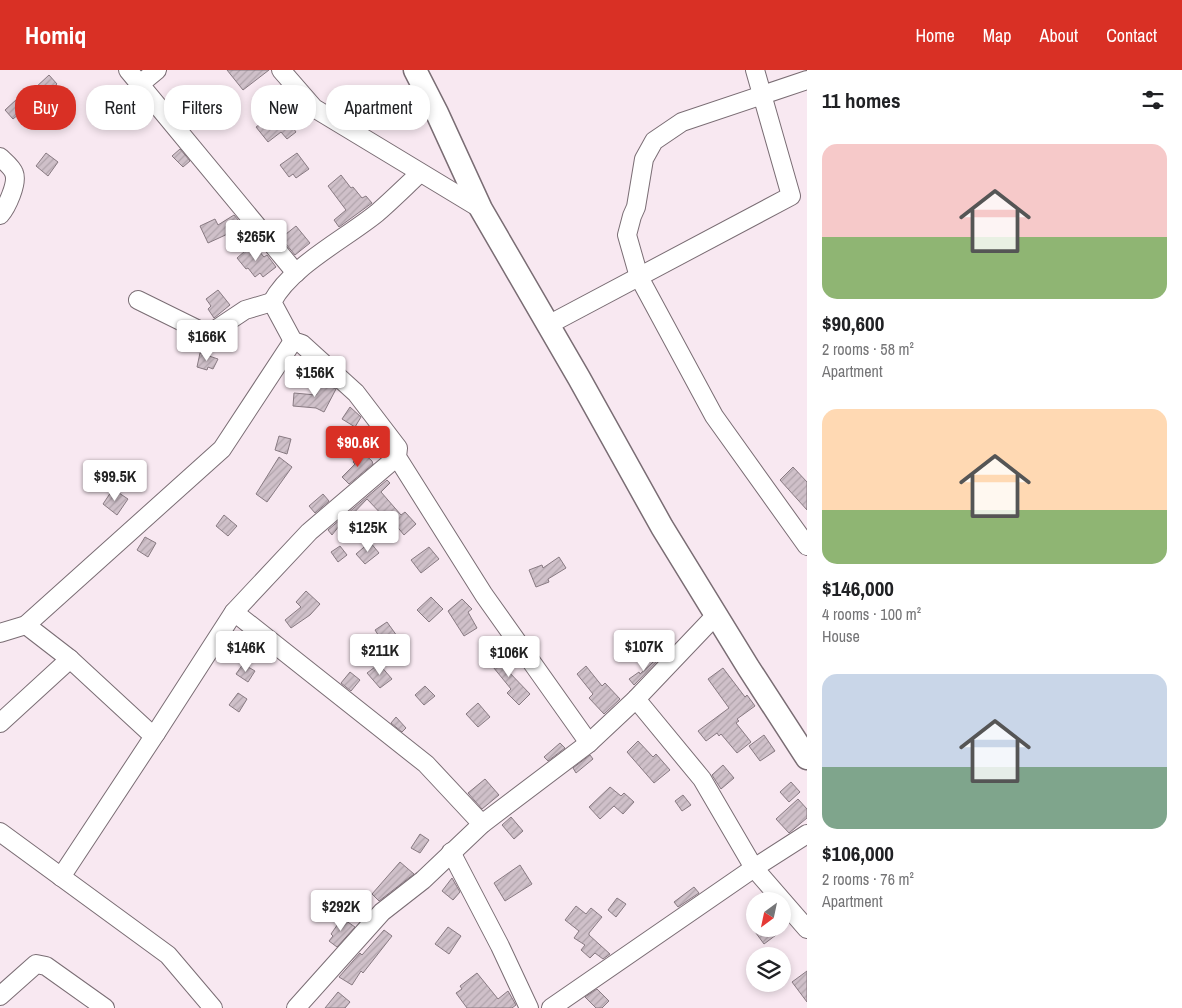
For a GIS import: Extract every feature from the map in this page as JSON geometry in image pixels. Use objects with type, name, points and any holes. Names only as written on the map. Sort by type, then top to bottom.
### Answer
[{"type":"main road","points":[[415,70],[437,113],[480,209],[662,527],[807,758]]},
{"type":"street","points":[[128,70],[296,273]]},
{"type":"street","points":[[140,84],[157,70]]},
{"type":"street","points":[[281,70],[314,108],[480,209]]},
{"type":"street","points":[[548,325],[791,196],[755,70]]},
{"type":"street","points":[[807,80],[682,122],[654,141],[644,159],[636,207],[627,236],[639,277],[714,416],[807,546]]},
{"type":"street","points":[[0,157],[14,173],[14,184],[10,197],[0,215]]},
{"type":"street","points":[[138,300],[207,334],[245,310],[272,302],[278,291],[296,273],[378,212],[420,173]]},
{"type":"street","points":[[272,302],[293,341],[302,344],[356,394],[398,448],[397,457],[484,595],[588,743]]},
{"type":"street","points":[[0,633],[26,625],[222,449],[293,341]]},
{"type":"street","points":[[61,878],[234,612],[308,532],[397,457]]},
{"type":"street","points":[[234,612],[426,764],[482,824]]},
{"type":"street","points":[[296,1008],[382,912],[424,880],[482,824],[588,743],[636,699],[716,615]]},
{"type":"street","points":[[26,625],[70,659],[149,732],[156,733]]},
{"type":"street","points":[[0,723],[70,659]]},
{"type":"street","points":[[636,699],[702,779],[754,868],[807,929]]},
{"type":"street","points":[[0,832],[168,955],[213,1008]]},
{"type":"street","points":[[551,1008],[754,868],[807,834]]},
{"type":"street","points":[[451,852],[500,946],[529,1008]]},
{"type":"street","points":[[0,996],[36,964],[46,966],[105,1008]]},
{"type":"building","points":[[227,70],[269,70],[243,90],[241,85]]},
{"type":"building","points":[[49,75],[57,84],[56,85],[38,85]]},
{"type":"building","points":[[15,101],[15,117],[13,119],[5,110]]},
{"type":"building","points":[[258,130],[295,130],[296,132],[287,139],[281,132],[268,142]]},
{"type":"building","points":[[180,149],[190,161],[183,167],[172,156]]},
{"type":"building","points":[[46,153],[58,162],[48,176],[36,166]]},
{"type":"building","points":[[297,153],[309,169],[296,178],[293,174],[289,177],[280,165]]},
{"type":"building","points":[[341,175],[362,198],[366,196],[372,203],[339,227],[334,220],[346,210],[328,186]]},
{"type":"building","points":[[234,215],[244,227],[232,234],[232,232],[208,243],[200,226],[215,219],[218,225]]},
{"type":"building","points":[[296,226],[310,243],[295,255],[281,238]]},
{"type":"building","points":[[253,244],[264,257],[267,255],[276,267],[263,277],[260,273],[255,277],[237,258]]},
{"type":"building","points":[[218,290],[230,305],[214,318],[208,309],[211,306],[206,299]]},
{"type":"building","points":[[200,353],[218,359],[213,369],[208,367],[207,370],[197,367]]},
{"type":"building","points":[[322,382],[336,389],[324,412],[316,408],[293,406],[294,393],[316,395]]},
{"type":"building","points":[[350,407],[361,417],[355,427],[342,419]]},
{"type":"building","points":[[279,436],[291,439],[287,454],[275,450]]},
{"type":"building","points":[[362,452],[373,464],[349,484],[342,477],[355,464],[353,462]]},
{"type":"building","points":[[279,457],[292,467],[267,502],[256,494]]},
{"type":"building","points":[[793,467],[807,482],[807,510],[780,480]]},
{"type":"building","points":[[387,480],[390,483],[381,492],[401,515],[405,512],[416,524],[404,535],[390,518],[387,520],[367,499],[349,518],[347,516],[332,535],[328,530]]},
{"type":"building","points":[[113,489],[128,499],[117,515],[103,504]]},
{"type":"building","points":[[323,494],[329,501],[315,513],[309,506]]},
{"type":"building","points":[[224,515],[237,526],[228,536],[216,526]]},
{"type":"building","points":[[145,537],[156,543],[148,557],[137,550]]},
{"type":"building","points":[[370,542],[379,553],[365,564],[356,554]]},
{"type":"building","points":[[340,546],[347,555],[338,562],[331,552]]},
{"type":"building","points":[[429,547],[439,559],[421,573],[411,560]]},
{"type":"building","points":[[559,557],[566,568],[548,579],[549,582],[536,587],[529,570],[542,565],[543,568]]},
{"type":"building","points":[[306,591],[320,604],[310,615],[291,628],[285,620],[301,607],[296,602]]},
{"type":"building","points":[[431,597],[443,609],[429,622],[417,610]]},
{"type":"building","points":[[462,599],[472,609],[468,612],[477,628],[464,636],[448,611]]},
{"type":"building","points":[[387,622],[397,636],[384,644],[375,630]]},
{"type":"building","points":[[665,651],[634,685],[629,679],[639,672],[640,674]]},
{"type":"building","points":[[502,652],[513,665],[507,670],[530,694],[519,705],[507,693],[511,689],[489,662]]},
{"type":"building","points":[[243,664],[255,671],[248,682],[236,674]]},
{"type":"building","points":[[379,664],[392,679],[380,688],[367,673]]},
{"type":"building","points":[[586,666],[602,686],[605,683],[620,699],[604,714],[589,698],[593,694],[577,674]]},
{"type":"building","points":[[723,668],[745,697],[747,695],[755,706],[737,719],[739,721],[736,723],[751,742],[737,753],[721,734],[719,736],[717,733],[706,741],[698,731],[729,708],[708,679]]},
{"type":"building","points":[[350,672],[360,680],[351,691],[341,683]]},
{"type":"building","points":[[425,686],[435,696],[424,705],[415,695]]},
{"type":"building","points":[[238,693],[247,699],[239,712],[229,705]]},
{"type":"building","points":[[478,703],[490,717],[478,727],[466,714]]},
{"type":"building","points":[[396,717],[406,728],[402,732],[391,723]]},
{"type":"building","points":[[764,735],[775,751],[760,761],[749,746]]},
{"type":"building","points":[[638,741],[653,757],[656,754],[670,770],[654,783],[627,752]]},
{"type":"building","points":[[560,743],[565,748],[548,761],[544,757]]},
{"type":"building","points":[[590,755],[593,759],[576,773],[573,768]]},
{"type":"building","points":[[723,765],[734,778],[721,789],[712,775]]},
{"type":"building","points":[[485,779],[499,795],[482,809],[468,793]]},
{"type":"building","points":[[791,782],[800,792],[789,802],[780,792]]},
{"type":"building","points":[[610,787],[621,796],[624,793],[634,802],[623,814],[614,806],[600,819],[589,807]]},
{"type":"building","points":[[683,795],[691,805],[682,811],[675,801]]},
{"type":"building","points":[[798,799],[807,809],[807,818],[789,833],[776,819]]},
{"type":"building","points":[[511,817],[523,831],[514,839],[502,825]]},
{"type":"building","points":[[420,834],[429,840],[420,853],[411,848]]},
{"type":"building","points":[[400,862],[414,874],[379,901],[372,894]]},
{"type":"building","points":[[520,865],[532,884],[505,901],[494,883]]},
{"type":"building","points":[[452,878],[460,892],[453,900],[442,891]]},
{"type":"building","points":[[694,887],[699,893],[678,907],[674,902]]},
{"type":"building","points":[[617,898],[626,904],[616,917],[608,910]]},
{"type":"building","points":[[576,906],[586,914],[591,908],[602,917],[589,935],[610,954],[603,959],[595,953],[590,958],[581,950],[585,945],[574,938],[579,931],[565,920]]},
{"type":"building","points":[[342,918],[355,927],[337,947],[329,941],[333,936],[331,934]]},
{"type":"building","points":[[448,927],[461,936],[449,954],[435,944]]},
{"type":"building","points":[[384,930],[392,936],[363,973],[361,971],[352,985],[339,977],[360,953],[362,955]]},
{"type":"building","points":[[760,938],[772,938],[764,944]]},
{"type":"building","points":[[807,971],[807,1002],[792,982]]},
{"type":"building","points":[[477,973],[498,999],[508,991],[516,1005],[512,1008],[467,1008],[456,993],[462,989],[460,986]]},
{"type":"building","points":[[597,989],[609,1001],[602,1008],[596,1008],[585,997]]},
{"type":"building","points":[[338,992],[350,1002],[345,1008],[325,1008]]}]
